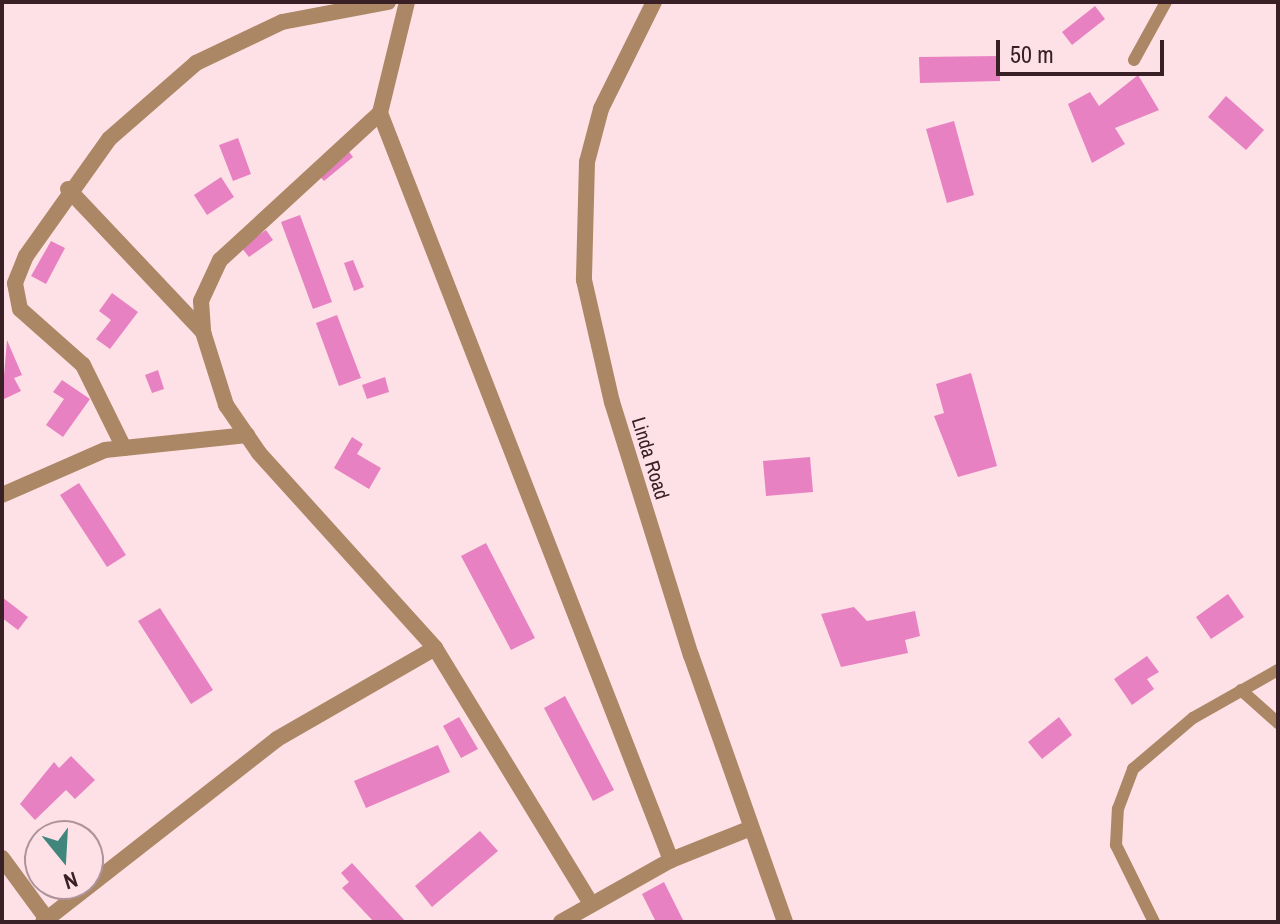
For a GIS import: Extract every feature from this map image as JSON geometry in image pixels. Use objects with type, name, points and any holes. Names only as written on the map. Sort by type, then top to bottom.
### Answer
[{"type":"street","points":[[124,448],[90,374],[28,320],[16,294],[18,271],[68,189],[109,139],[196,63],[282,22],[388,2]]},
{"type":"street","points":[[407,2],[380,113],[220,260],[201,301],[203,332],[226,405],[247,435],[435,648],[591,904]]},
{"type":"street","name":"Linda Road","points":[[654,2],[601,109],[587,162],[584,280],[612,402],[751,828],[785,922]]},
{"type":"street","points":[[380,113],[671,860]]},
{"type":"street","points":[[68,189],[203,332]]},
{"type":"street","points":[[2,495],[88,455],[124,448],[247,435]]},
{"type":"street","points":[[2,858],[45,920],[277,739],[435,648]]},
{"type":"street","points":[[561,922],[671,860],[751,828]]},
{"type":"lane","points":[[1134,60],[1166,2]]},
{"type":"lane","points":[[1154,922],[1116,845],[1126,784],[1146,754],[1241,690],[1278,670]]},
{"type":"lane","points":[[1241,690],[1278,723]]},
{"type":"building","points":[[1095,6],[1105,19],[1072,45],[1062,32]]},
{"type":"building","points":[[1000,56],[1000,81],[920,83],[919,57]]},
{"type":"building","points":[[1138,75],[1159,110],[1115,128],[1125,144],[1092,163],[1068,104],[1090,92],[1099,106]]},
{"type":"building","points":[[1226,96],[1264,130],[1246,150],[1208,117]]},
{"type":"building","points":[[954,121],[974,195],[947,203],[926,129]]},
{"type":"building","points":[[238,138],[251,174],[233,181],[219,145]]},
{"type":"building","points":[[346,148],[353,157],[324,181],[316,172]]},
{"type":"building","points":[[221,177],[234,197],[207,215],[194,195]]},
{"type":"building","points":[[300,215],[332,302],[313,309],[281,222]]},
{"type":"building","points":[[266,230],[273,240],[249,257],[241,247]]},
{"type":"building","points":[[51,241],[65,248],[46,284],[31,276]]},
{"type":"building","points":[[353,260],[364,287],[354,291],[344,263]]},
{"type":"building","points":[[112,293],[138,312],[110,349],[96,339],[111,320],[99,311]]},
{"type":"building","points":[[337,315],[361,378],[339,386],[316,323]]},
{"type":"building","points":[[7,340],[22,375],[14,378],[21,391],[2,400]]},
{"type":"building","points":[[158,370],[164,389],[152,393],[145,375]]},
{"type":"building","points":[[971,373],[997,466],[958,477],[934,416],[944,413],[936,384]]},
{"type":"building","points":[[385,377],[389,392],[367,399],[362,385]]},
{"type":"building","points":[[62,380],[90,399],[63,437],[46,425],[64,399],[53,392]]},
{"type":"building","points":[[352,437],[363,444],[357,454],[381,468],[369,489],[334,468]]},
{"type":"building","points":[[810,457],[813,492],[766,496],[763,461]]},
{"type":"building","points":[[79,483],[126,555],[107,567],[60,495]]},
{"type":"building","points":[[486,543],[535,638],[511,650],[461,556]]},
{"type":"building","points":[[1228,594],[1244,617],[1211,639],[1196,617]]},
{"type":"building","points":[[2,597],[28,617],[18,630],[2,618]]},
{"type":"building","points":[[854,607],[867,621],[915,611],[920,636],[905,640],[908,653],[841,667],[821,614]]},
{"type":"building","points":[[160,608],[213,690],[191,704],[138,621]]},
{"type":"building","points":[[1147,656],[1159,672],[1147,679],[1154,689],[1132,705],[1114,679]]},
{"type":"building","points":[[565,696],[614,790],[593,801],[544,708]]},
{"type":"building","points":[[459,717],[478,749],[461,758],[443,726]]},
{"type":"building","points":[[1059,717],[1072,735],[1042,759],[1028,742]]},
{"type":"building","points":[[438,745],[450,772],[366,808],[354,781]]},
{"type":"building","points":[[71,756],[95,780],[75,799],[66,790],[35,820],[20,804],[54,762],[59,768]]},
{"type":"building","points":[[480,831],[498,851],[432,907],[415,886]]},
{"type":"building","points":[[352,863],[406,922],[374,922],[342,888],[349,882],[341,873]]},
{"type":"building","points":[[664,882],[684,922],[656,922],[642,894]]}]
